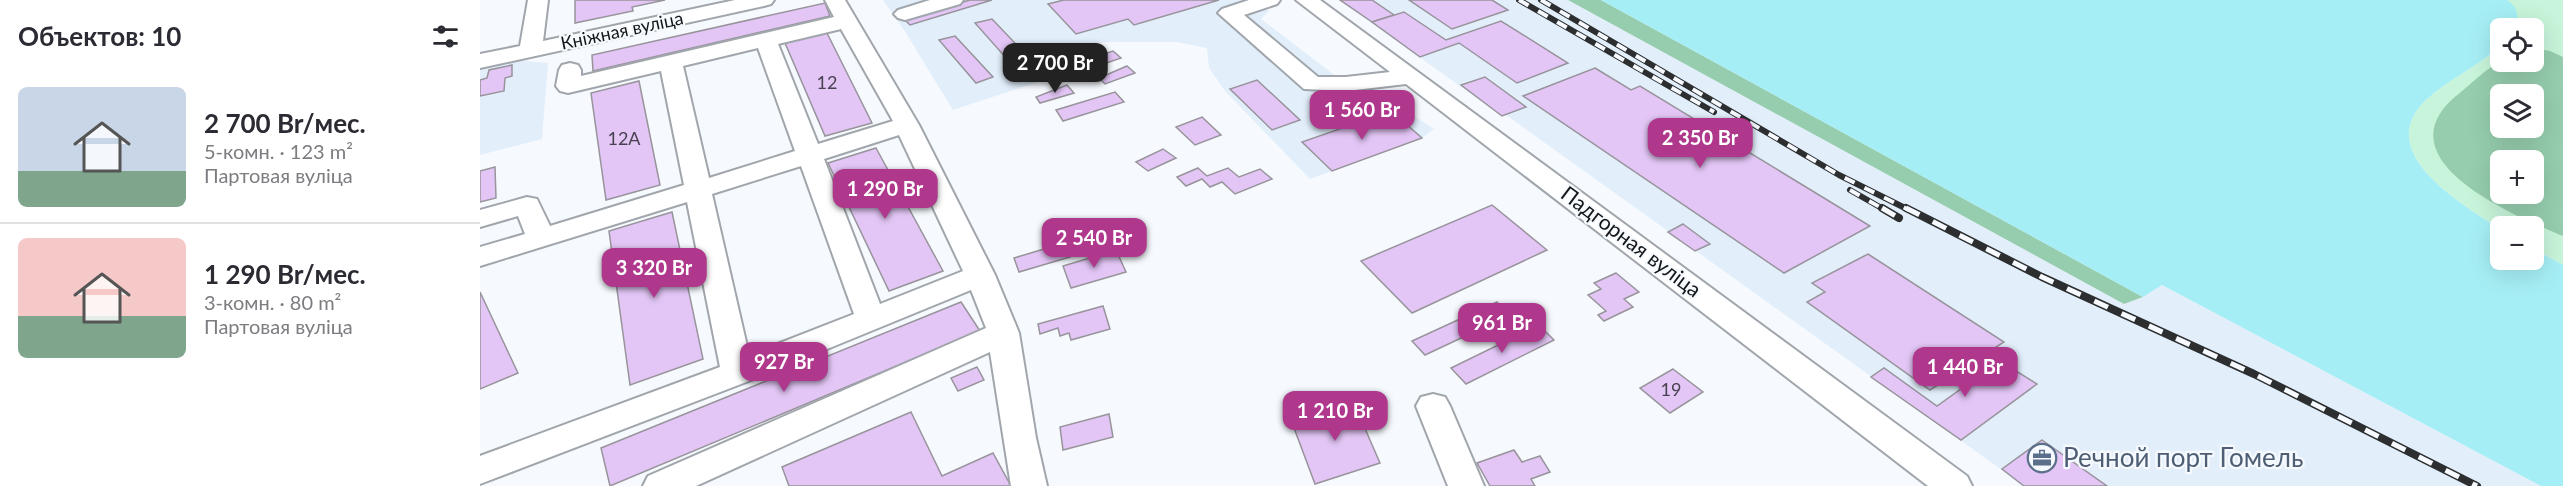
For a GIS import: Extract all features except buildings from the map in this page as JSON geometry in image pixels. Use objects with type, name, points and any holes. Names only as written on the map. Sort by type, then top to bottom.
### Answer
[{"type":"street","points":[[530,51],[538,0]]},
{"type":"street","name":"Кніжная вуліца","points":[[480,62],[764,0]]},
{"type":"street","points":[[905,14],[953,0]]},
{"type":"street","points":[[1270,0],[1229,13],[1312,84],[1346,84],[1409,77]]},
{"type":"street","name":"Падгорная вуліца","points":[[1306,0],[1346,27],[1409,77],[1639,247],[1954,486]]},
{"type":"street","points":[[570,70],[568,86],[766,40],[841,10],[907,125],[980,275],[1003,333],[1019,438],[1029,486]]},
{"type":"street","points":[[766,40],[871,320]]},
{"type":"street","points":[[670,62],[737,373]]},
{"type":"street","points":[[480,257],[907,125]]},
{"type":"street","points":[[480,219],[527,205],[541,238]]},
{"type":"street","points":[[480,470],[737,373],[980,275]]},
{"type":"street","points":[[661,486],[1003,333]]},
{"type":"street","points":[[1433,406],[1466,486]]},
{"type":"shaded area","points":[[883,0],[1254,0],[1269,11],[1261,19],[1354,90],[1374,90],[1434,129],[1422,138],[1310,179],[1225,91],[1209,68],[1207,48],[1176,42],[1102,42],[1039,53],[1071,71],[953,110]]},
{"type":"shaded area","points":[[1339,0],[1568,0],[2124,304],[2143,297],[2162,285],[2541,486],[2024,486],[1506,115],[1502,116]]},
{"type":"shaded area","points":[[517,60],[548,63],[542,139],[480,155],[480,68]]},
{"type":"green space","points":[[1568,0],[1601,0],[2143,297],[2124,304]]},
{"type":"green space","points":[[2507,0],[2563,0],[2563,265],[2544,255],[2544,216],[2490,216],[2490,222],[2446,191],[2415,157],[2409,139],[2412,119],[2426,100],[2490,54],[2490,72],[2544,72],[2544,18],[2517,18]]},
{"type":"green space","points":[[2544,50],[2563,57],[2563,236],[2544,228],[2544,216],[2518,216],[2496,204],[2544,204],[2544,150],[2490,150],[2490,200],[2461,180],[2442,161],[2433,139],[2439,116],[2461,92],[2490,68],[2490,72],[2544,72]]},
{"type":"water","points":[[1601,0],[2507,0],[2513,6],[2517,12],[2517,18],[2490,18],[2490,54],[2426,100],[2412,119],[2409,139],[2415,157],[2428,175],[2465,206],[2490,222],[2490,270],[2544,270],[2544,255],[2563,265],[2563,486],[2541,486],[2162,285],[2143,297]]},
{"type":"railway","points":[[1519,0],[1714,112]]},
{"type":"railway","points":[[1541,0],[1839,175],[1909,210]]},
{"type":"railway","points":[[1850,190],[1885,210]]},
{"type":"railway","points":[[1882,208],[1899,218]]},
{"type":"railway","points":[[1906,208],[2042,277],[2254,374],[2477,486]]},
{"type":"place","name":"Речной порт Гомель","points":[[2042,458]]}]
